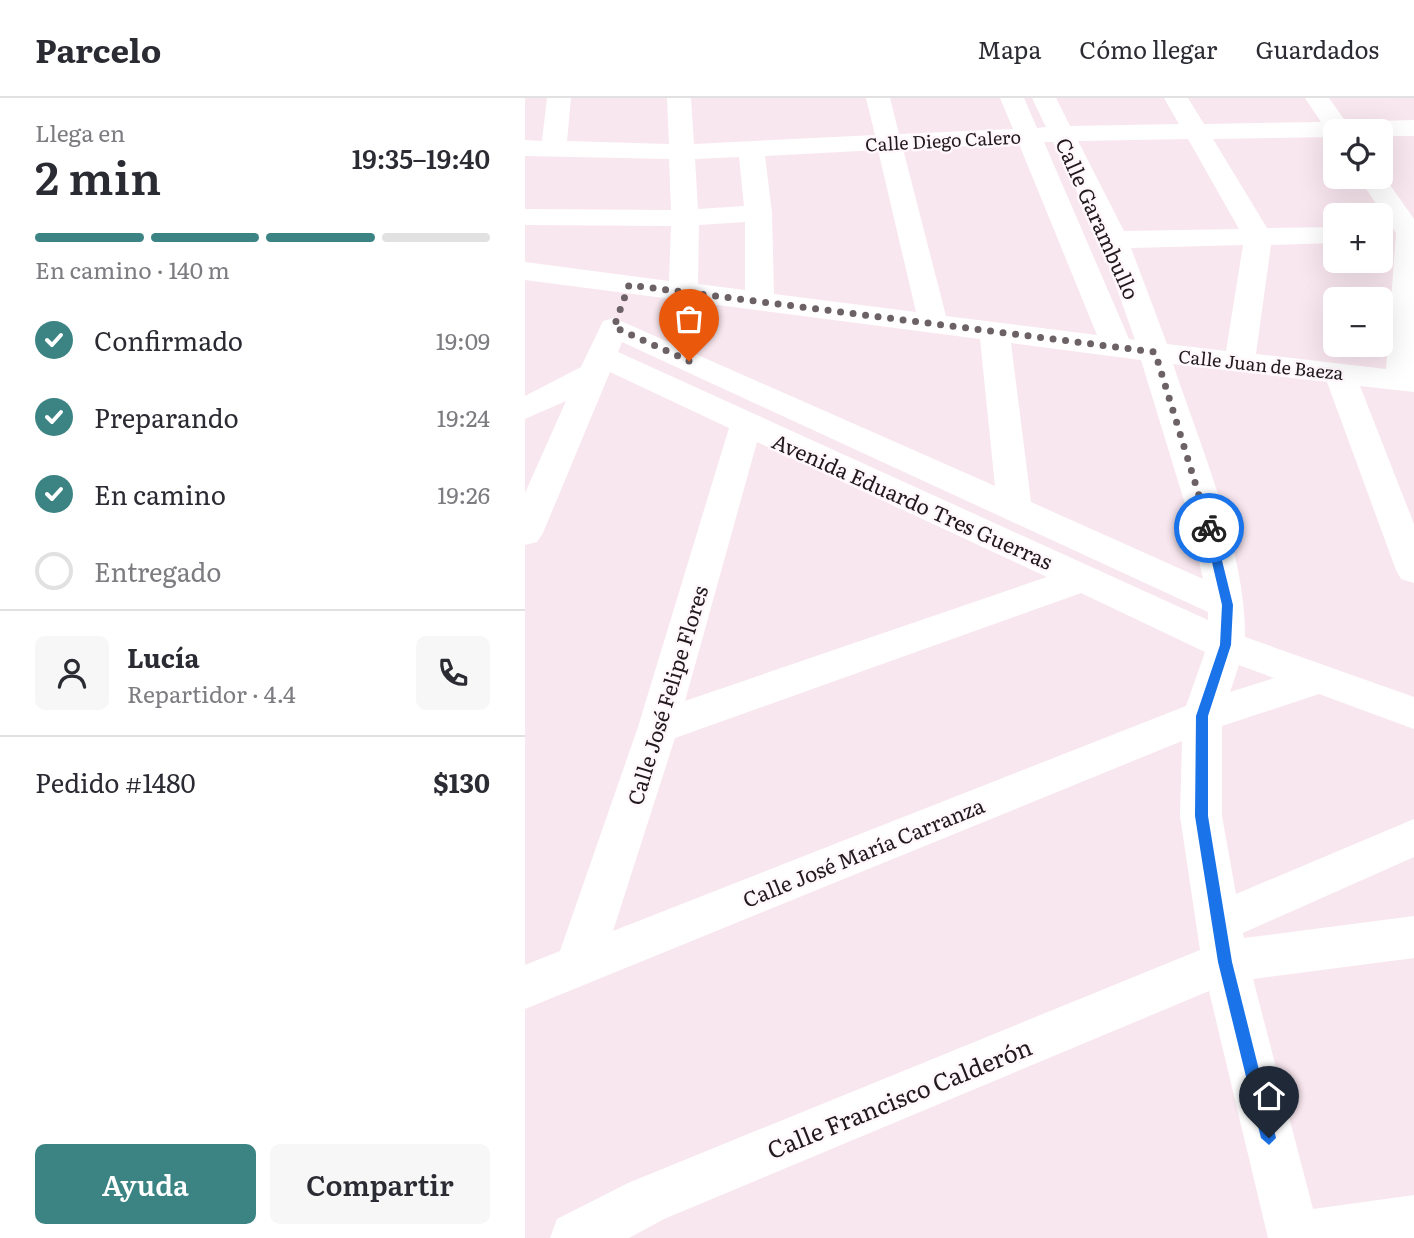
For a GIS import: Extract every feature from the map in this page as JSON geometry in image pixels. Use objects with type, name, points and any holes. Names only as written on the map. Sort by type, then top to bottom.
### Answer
[{"type":"street","points":[[554,148],[559,98]]},
{"type":"street","points":[[678,98],[685,218],[683,291]]},
{"type":"street","points":[[878,98],[933,322]]},
{"type":"street","name":"Calle Garambullo","points":[[1012,98],[1118,348]]},
{"type":"street","name":"Calle Garambullo","points":[[1044,98],[1114,240],[1155,352],[1206,517],[1227,605],[1226,645],[1202,716],[1201,816],[1222,942],[1296,1238]]},
{"type":"street","points":[[1176,98],[1258,237],[1240,360]]},
{"type":"street","points":[[1317,98],[1332,119]]},
{"type":"street","name":"Calle Diego Calero","points":[[1393,129],[1414,128]]},
{"type":"street","name":"Calle Diego Calero","points":[[525,148],[681,152],[1062,134],[1323,131]]},
{"type":"street","points":[[751,149],[758,213],[760,301]]},
{"type":"street","points":[[1380,189],[1412,233],[1408,381]]},
{"type":"street","points":[[525,217],[685,218],[758,213]]},
{"type":"street","points":[[1393,234],[1412,233]]},
{"type":"street","points":[[1114,240],[1323,235]]},
{"type":"street","name":"Calle Juan de Baeza","points":[[531,275],[683,291],[1118,348],[1408,381]]},
{"type":"street","points":[[525,533],[629,285]]},
{"type":"street","points":[[994,330],[1015,508]]},
{"type":"street","points":[[525,409],[602,352]]},
{"type":"street","name":"Avenida Eduardo Tres Guerras","points":[[602,352],[746,424],[1226,645],[1414,713]]},
{"type":"street","name":"Avenida Eduardo Tres Guerras","points":[[602,352],[1015,508],[1227,605]]},
{"type":"street","points":[[1339,372],[1413,567]]},
{"type":"street","name":"Calle José Felipe Flores","points":[[579,964],[658,727],[746,424]]},
{"type":"street","points":[[658,727],[1085,578]]},
{"type":"street","name":"Calle José María Carranza","points":[[525,987],[1202,716],[1320,679]]},
{"type":"street","points":[[1222,942],[1414,836]]},
{"type":"street","points":[[1222,942],[1414,937]]},
{"type":"street","name":"Calle Francisco Calderón","points":[[576,1238],[646,1201],[1222,942]]},
{"type":"street","points":[[1296,1238],[1414,1221]]},
{"type":"way so far","points":[[689,361],[614,327],[629,285],[1155,352],[1209,528]]},
{"type":"route","points":[[1209,528],[1227,605],[1226,645],[1202,716],[1201,816],[1225,962],[1269,1138]]}]
